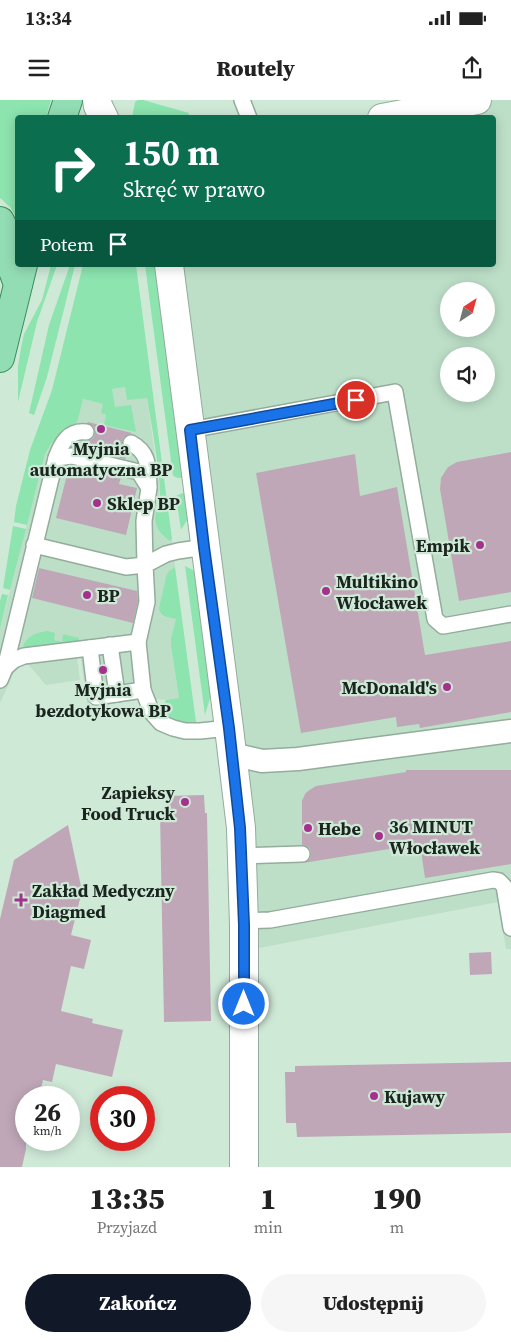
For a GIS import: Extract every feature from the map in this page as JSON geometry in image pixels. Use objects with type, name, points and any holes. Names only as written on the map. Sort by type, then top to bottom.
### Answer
[{"type":"main road","points":[[63,115],[68,100]]},
{"type":"main road","points":[[0,221],[3,227],[10,263],[21,274],[0,358]]},
{"type":"street","points":[[97,100],[102,115]]},
{"type":"street","points":[[398,115],[477,100]]},
{"type":"street","points":[[169,267],[240,828],[244,921],[244,1167]]},
{"type":"street","points":[[230,741],[262,761],[298,759],[511,731]]},
{"type":"lane","points":[[242,100],[248,115]]},
{"type":"lane","points":[[190,430],[395,392],[435,620],[443,626],[511,614]]},
{"type":"lane","points":[[2,674],[60,446],[70,435],[78,431],[86,432]]},
{"type":"lane","points":[[131,443],[140,448],[146,457],[149,488],[144,521],[147,602],[138,642],[143,690],[152,713],[161,723],[173,728],[193,731],[230,741]]},
{"type":"lane","points":[[56,458],[72,456],[139,472],[149,488]]},
{"type":"lane","points":[[34,545],[126,567],[145,565],[166,554],[204,547]]},
{"type":"lane","points":[[2,674],[14,660],[24,656],[138,642]]},
{"type":"lane","points":[[110,645],[116,694]]},
{"type":"lane","points":[[90,648],[96,697],[143,690]]},
{"type":"lane","points":[[241,856],[302,854]]},
{"type":"lane","points":[[244,921],[270,920],[493,880],[504,886],[511,928]]},
{"type":"shaded area","points":[[477,100],[511,100],[511,949],[506,949],[498,902],[244,951],[169,267],[496,267],[496,115],[394,115]]},
{"type":"shaded area","points":[[128,382],[147,398],[160,490],[156,511],[157,526],[163,536],[170,541],[172,539],[175,567],[166,576],[159,608],[176,619],[171,646],[179,698],[166,700],[133,697],[87,703],[79,656],[77,658],[80,680],[46,685],[27,663],[20,665],[16,668],[0,703],[0,629],[45,454],[51,444],[73,424],[83,399],[114,409],[110,385]]},
{"type":"green space","points":[[0,100],[51,100],[47,115],[15,115],[15,215],[10,207],[0,198]]},
{"type":"green space","points":[[143,100],[189,113],[189,115],[132,115],[135,102]]},
{"type":"green space","points":[[50,267],[56,267],[37,322],[18,402],[18,366],[24,334],[42,300]]},
{"type":"green space","points":[[69,267],[74,267],[47,377],[34,415],[29,413],[49,325]]},
{"type":"green space","points":[[83,267],[136,267],[172,539],[170,541],[158,529],[155,520],[160,490],[147,398],[127,400],[125,387],[112,389],[115,407],[131,405],[136,432],[104,425],[106,415],[101,413],[103,404],[83,399],[77,423],[68,427],[51,444],[45,454],[27,525],[14,522],[16,506],[30,450],[52,390]]},
{"type":"green space","points":[[145,267],[157,267],[183,478],[173,476]]},
{"type":"green space","points":[[185,493],[189,517],[181,530],[176,496]]},
{"type":"green space","points":[[13,526],[26,529],[10,590],[3,588]]},
{"type":"green space","points":[[185,566],[193,570],[197,578],[211,695],[205,715]]},
{"type":"green space","points":[[175,567],[196,722],[191,723],[175,721],[167,715],[163,706],[166,700],[179,698],[171,646],[176,619],[163,615],[159,608],[166,576]]},
{"type":"green space","points":[[2,594],[8,595],[0,629],[0,601]]},
{"type":"green space","points":[[48,631],[55,633],[54,640],[62,642],[63,634],[79,638],[79,641],[78,643],[26,649],[23,645],[34,635]]},
{"type":"building","name":"Myjnia automatyczna BP","points":[[88,422],[132,433],[123,438],[123,448],[127,452],[125,459],[81,449],[83,441],[91,440],[94,437],[94,427]]},
{"type":"building","name":"Empik","points":[[511,452],[511,592],[459,601],[440,489],[441,478],[448,467],[457,462]]},
{"type":"building","points":[[355,454],[360,496],[397,487],[425,655],[511,641],[511,712],[420,728],[419,724],[397,727],[396,717],[301,733],[256,473]]},
{"type":"building","name":"Sklep BP","points":[[77,467],[121,477],[119,484],[137,488],[126,535],[56,518],[68,471],[75,473]]},
{"type":"building","name":"BP","points":[[39,568],[137,591],[138,601],[133,623],[32,598]]},
{"type":"building","points":[[406,770],[511,770],[511,864],[425,878],[420,844],[303,863],[310,859],[311,854],[310,849],[302,845],[302,801],[308,791],[316,786],[406,772]]},
{"type":"building","points":[[204,795],[205,813],[207,813],[211,1021],[164,1022],[160,814],[167,814],[166,796]]},
{"type":"building","points":[[68,825],[82,891],[71,935],[91,940],[84,969],[71,966],[61,1011],[93,1019],[92,1023],[123,1030],[112,1077],[56,1064],[52,1082],[43,1080],[42,1086],[15,1086],[15,1151],[26,1151],[22,1167],[0,1167],[0,919],[14,860]]},
{"type":"building","points":[[491,952],[492,974],[470,975],[469,953]]},
{"type":"building","points":[[511,1062],[511,1133],[297,1137],[296,1123],[286,1123],[285,1072],[295,1072],[295,1066]]},
{"type":"place","name":"Myjnia automatyczna BP","points":[[101,429]]},
{"type":"place","name":"Sklep BP","points":[[97,503]]},
{"type":"place","name":"Empik","points":[[480,545]]},
{"type":"place","name":"Multikino Włocławek","points":[[326,591]]},
{"type":"place","name":"BP","points":[[87,595]]},
{"type":"place","name":"Myjnia bezdotykowa BP","points":[[103,670]]},
{"type":"place","name":"McDonald's","points":[[447,687]]},
{"type":"place","name":"Zapieksy Food Truck","points":[[185,802]]},
{"type":"place","name":"Hebe","points":[[308,828]]},
{"type":"place","name":"36 MINUT Włocławek","points":[[379,836]]},
{"type":"place","name":"Zakład Medyczny Diagmed","points":[[21,900]]},
{"type":"place","name":"Kujawy","points":[[374,1096]]},
{"type":"route","points":[[244,1004],[244,925],[240,828],[229,728],[190,430],[356,400]]}]
